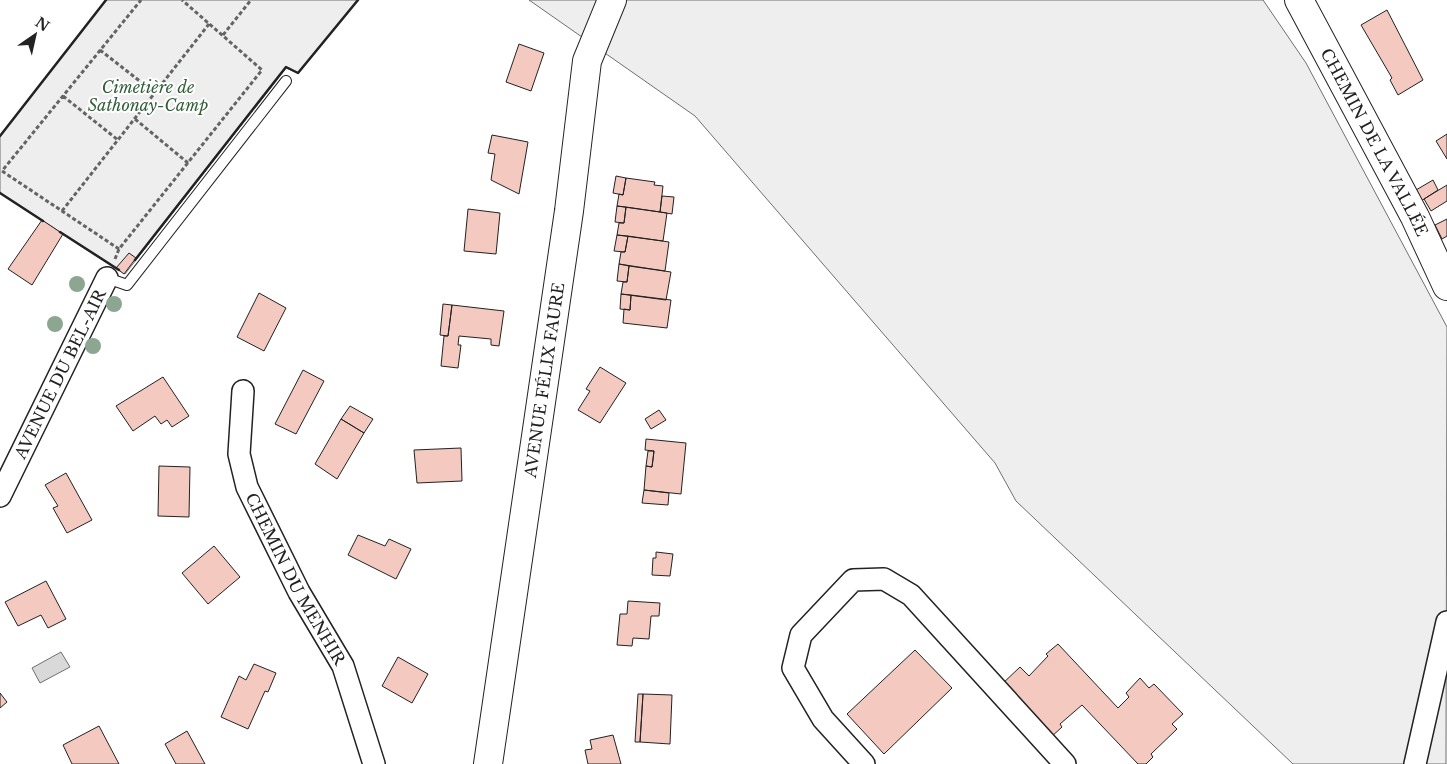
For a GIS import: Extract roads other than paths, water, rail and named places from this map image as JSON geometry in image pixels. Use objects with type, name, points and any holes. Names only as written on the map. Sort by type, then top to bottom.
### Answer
[{"type":"street","name":"AVENUE FÉLIX FAURE","points":[[488,764],[570,212],[586,61],[612,0]]},
{"type":"street","name":"CHEMIN DE LA VALLÉE","points":[[1299,0],[1415,218],[1447,286]]},
{"type":"street","name":"AVENUE DU BEL-AIR","points":[[0,496],[107,278]]},
{"type":"street","name":"CHEMIN DU MENHIR","points":[[243,391],[239,454],[247,486],[299,592],[343,666],[374,764]]},
{"type":"street","points":[[864,764],[823,718],[793,668],[801,635],[852,580],[884,579],[911,595],[1065,764]]},
{"type":"street","points":[[1415,764],[1447,622]]},
{"type":"lane","points":[[107,278],[126,285],[286,82]]},
{"type":"park label","name":"Cimetière de Sathonay-Camp","points":[[148,96]]}]
